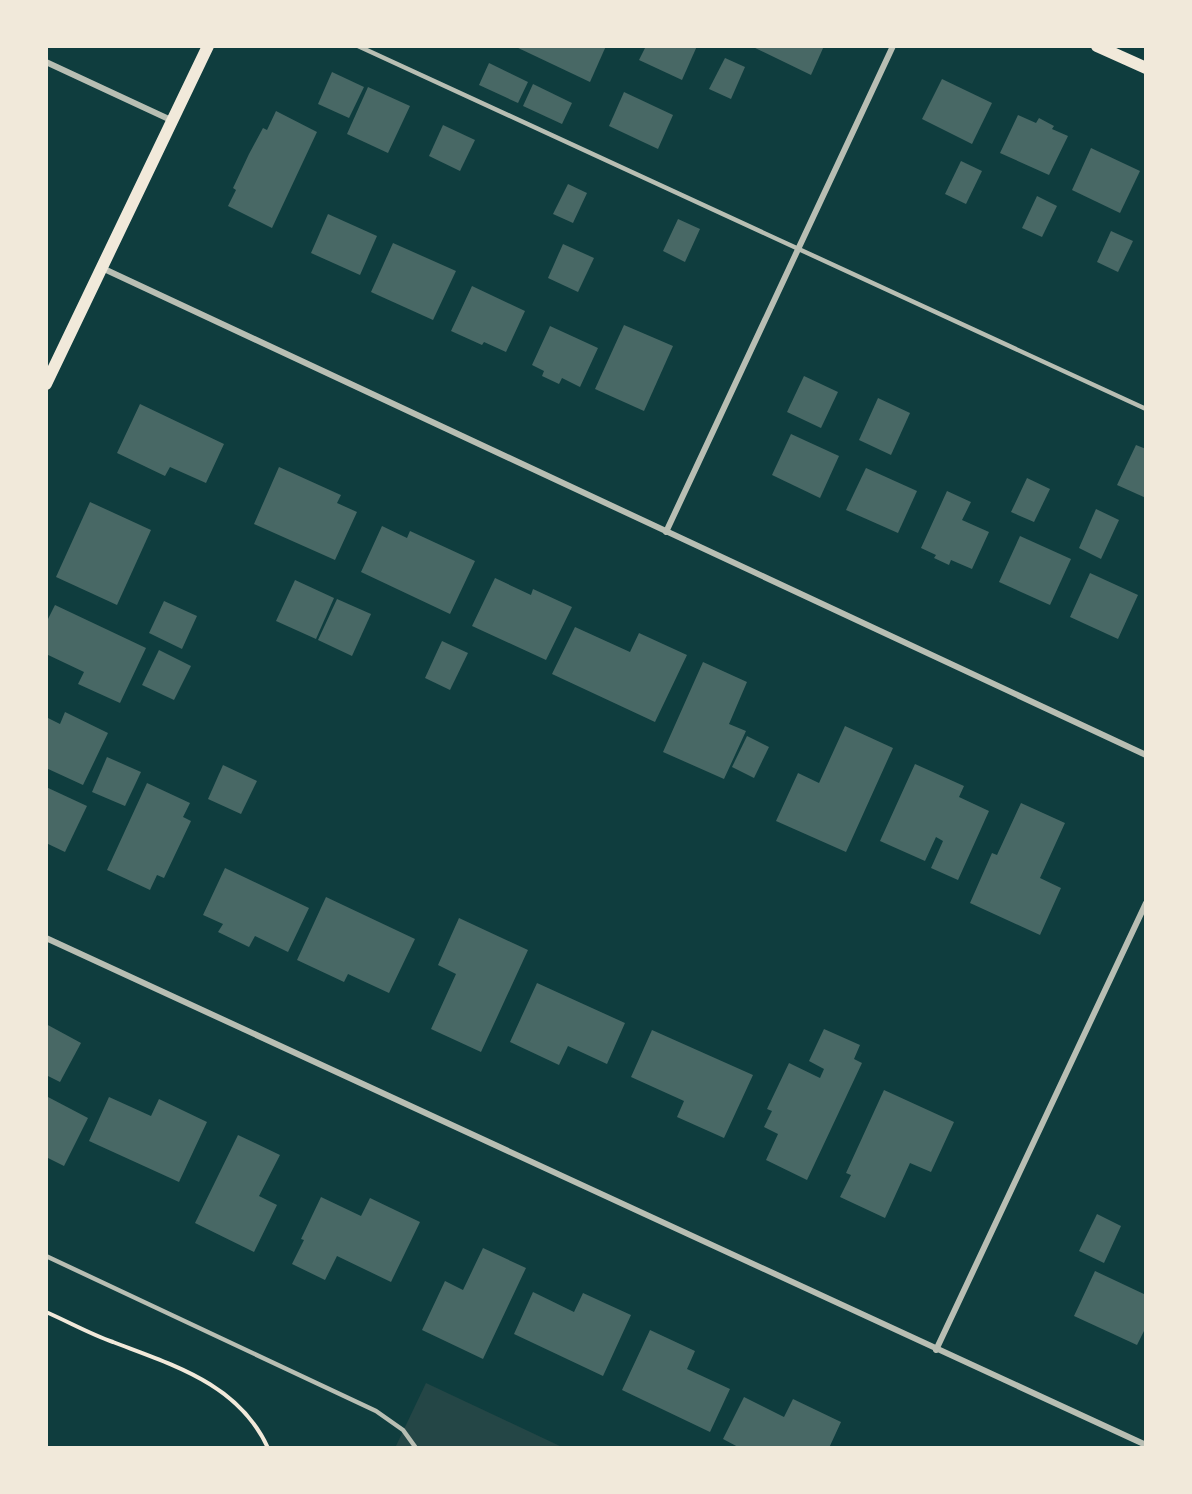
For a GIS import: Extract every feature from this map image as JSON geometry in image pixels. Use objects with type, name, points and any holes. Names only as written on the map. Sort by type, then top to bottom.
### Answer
[{"type":"main road","points":[[46,384],[208,46]]},
{"type":"main road","points":[[1098,46],[1146,68]]},
{"type":"street","points":[[666,532],[893,46]]},
{"type":"street","points":[[46,62],[173,121]]},
{"type":"street","points":[[102,268],[1146,755]]},
{"type":"street","points":[[936,1350],[1146,903]]},
{"type":"street","points":[[46,938],[1146,1446]]},
{"type":"lane","points":[[358,46],[1146,409]]},
{"type":"lane","points":[[46,1256],[376,1411],[403,1430],[416,1448]]},
{"type":"path","points":[[46,1312],[100,1337],[192,1373],[247,1414],[268,1448]]},
{"type":"shaded area","points":[[426,1383],[562,1447],[395,1448]]},
{"type":"building","points":[[514,46],[606,46],[590,82]]},
{"type":"building","points":[[646,46],[697,46],[682,80],[639,60]]},
{"type":"building","points":[[751,46],[824,46],[811,75]]},
{"type":"building","points":[[725,58],[745,67],[731,99],[709,89]]},
{"type":"building","points":[[489,63],[528,82],[518,103],[479,85]]},
{"type":"building","points":[[332,72],[364,87],[349,118],[318,104]]},
{"type":"building","points":[[942,79],[992,103],[972,144],[922,119]]},
{"type":"building","points":[[533,84],[572,103],[562,124],[523,106]]},
{"type":"building","points":[[368,87],[410,106],[388,153],[347,134]]},
{"type":"building","points":[[624,92],[673,115],[658,149],[609,126]]},
{"type":"building","points":[[276,111],[317,132],[272,228],[228,206],[236,190],[233,188],[249,154],[263,128],[267,130]]},
{"type":"building","points":[[1018,115],[1036,123],[1039,118],[1054,126],[1052,129],[1068,136],[1049,175],[1000,153]]},
{"type":"building","points":[[443,125],[475,140],[460,171],[429,156]]},
{"type":"building","points":[[1091,148],[1140,171],[1120,213],[1072,190]]},
{"type":"building","points":[[961,161],[982,171],[966,204],[945,194]]},
{"type":"building","points":[[568,184],[587,193],[573,223],[553,214]]},
{"type":"building","points":[[1037,196],[1057,206],[1042,237],[1022,228]]},
{"type":"building","points":[[328,214],[377,236],[360,275],[311,253]]},
{"type":"building","points":[[678,219],[700,229],[685,262],[663,251]]},
{"type":"building","points":[[1111,231],[1133,241],[1118,272],[1097,262]]},
{"type":"building","points":[[393,243],[456,271],[433,320],[371,292]]},
{"type":"building","points":[[563,244],[594,258],[578,292],[548,278]]},
{"type":"building","points":[[472,286],[525,311],[506,352],[484,342],[482,345],[451,331]]},
{"type":"building","points":[[624,325],[673,346],[644,411],[595,389]]},
{"type":"building","points":[[550,326],[598,348],[580,387],[562,378],[559,384],[542,376],[544,371],[532,365]]},
{"type":"building","points":[[804,376],[838,392],[821,428],[787,412]]},
{"type":"building","points":[[878,398],[910,413],[891,455],[859,440]]},
{"type":"building","points":[[140,404],[224,444],[206,483],[170,467],[165,476],[117,453]]},
{"type":"building","points":[[791,434],[839,456],[820,498],[772,475]]},
{"type":"building","points":[[1136,445],[1146,449],[1146,498],[1117,485]]},
{"type":"building","points":[[279,467],[341,495],[337,503],[357,512],[335,560],[254,524]]},
{"type":"building","points":[[866,468],[917,491],[898,533],[846,510]]},
{"type":"building","points":[[1027,478],[1050,489],[1034,522],[1011,512]]},
{"type":"building","points":[[947,491],[971,502],[962,520],[989,532],[972,569],[951,560],[949,565],[934,558],[936,555],[921,548]]},
{"type":"building","points":[[90,502],[151,530],[117,605],[56,577]]},
{"type":"building","points":[[1096,509],[1119,520],[1101,559],[1079,548]]},
{"type":"building","points":[[382,526],[407,538],[410,531],[475,561],[450,614],[361,572]]},
{"type":"building","points":[[1020,536],[1071,559],[1050,605],[999,582]]},
{"type":"building","points":[[1090,573],[1138,595],[1118,639],[1070,617]]},
{"type":"building","points":[[495,578],[531,595],[533,589],[572,607],[546,660],[472,626]]},
{"type":"building","points":[[295,580],[334,598],[316,639],[276,621]]},
{"type":"building","points":[[337,599],[371,614],[352,656],[318,640]]},
{"type":"building","points":[[164,601],[197,616],[182,649],[149,633]]},
{"type":"building","points":[[55,605],[146,648],[120,703],[78,684],[84,672],[46,654],[46,623]]},
{"type":"building","points":[[575,627],[630,652],[639,633],[687,655],[655,722],[552,674]]},
{"type":"building","points":[[442,641],[468,653],[450,690],[425,678]]},
{"type":"building","points":[[159,650],[191,666],[174,700],[142,685]]},
{"type":"building","points":[[703,662],[747,682],[729,724],[746,731],[724,779],[663,752]]},
{"type":"building","points":[[65,712],[108,733],[83,785],[46,768],[46,717],[60,724]]},
{"type":"building","points":[[845,726],[893,748],[846,852],[776,821],[798,773],[819,783]]},
{"type":"building","points":[[747,736],[769,747],[754,778],[732,767]]},
{"type":"building","points":[[107,757],[141,772],[125,806],[92,792]]},
{"type":"building","points":[[915,764],[964,786],[959,797],[989,811],[958,880],[931,868],[943,841],[936,837],[925,861],[880,841]]},
{"type":"building","points":[[223,765],[257,781],[241,814],[208,799]]},
{"type":"building","points":[[147,783],[190,803],[183,817],[191,821],[164,878],[157,875],[150,890],[107,870]]},
{"type":"building","points":[[46,787],[87,806],[65,852],[46,843]]},
{"type":"building","points":[[1021,803],[1065,823],[1040,878],[1061,888],[1040,935],[970,903],[992,853],[997,855]]},
{"type":"building","points":[[225,868],[309,908],[288,952],[255,936],[249,947],[218,932],[223,924],[203,915]]},
{"type":"building","points":[[326,897],[415,939],[389,993],[348,974],[344,982],[297,960]]},
{"type":"building","points":[[459,918],[528,950],[481,1052],[431,1029],[456,974],[438,965]]},
{"type":"building","points":[[537,983],[625,1023],[607,1064],[568,1046],[559,1065],[510,1042]]},
{"type":"building","points":[[46,1024],[81,1043],[60,1082],[46,1075]]},
{"type":"building","points":[[824,1029],[860,1045],[854,1059],[862,1063],[807,1180],[766,1160],[778,1134],[764,1127],[772,1111],[767,1109],[789,1063],[820,1078],[824,1069],[809,1061]]},
{"type":"building","points":[[652,1030],[753,1075],[724,1138],[677,1117],[684,1101],[631,1077]]},
{"type":"building","points":[[884,1090],[954,1122],[931,1172],[910,1163],[885,1218],[840,1197],[851,1175],[846,1173]]},
{"type":"building","points":[[48,1097],[88,1118],[64,1166],[46,1157],[46,1100]]},
{"type":"building","points":[[109,1097],[151,1116],[159,1099],[207,1122],[179,1182],[89,1141]]},
{"type":"building","points":[[238,1135],[280,1155],[259,1196],[277,1205],[254,1252],[195,1223]]},
{"type":"building","points":[[321,1197],[361,1216],[370,1198],[420,1222],[391,1282],[337,1256],[325,1280],[292,1264]]},
{"type":"building","points":[[1097,1214],[1121,1226],[1104,1263],[1079,1251]]},
{"type":"building","points":[[483,1248],[526,1268],[483,1359],[422,1330],[445,1281],[463,1290]]},
{"type":"building","points":[[1095,1271],[1146,1295],[1146,1327],[1137,1345],[1074,1316]]},
{"type":"building","points":[[533,1292],[574,1312],[583,1293],[631,1315],[603,1376],[514,1334]]},
{"type":"building","points":[[650,1330],[695,1351],[687,1369],[730,1389],[710,1432],[622,1390]]},
{"type":"building","points":[[744,1397],[784,1417],[793,1399],[841,1422],[829,1448],[740,1448],[723,1439]]}]
